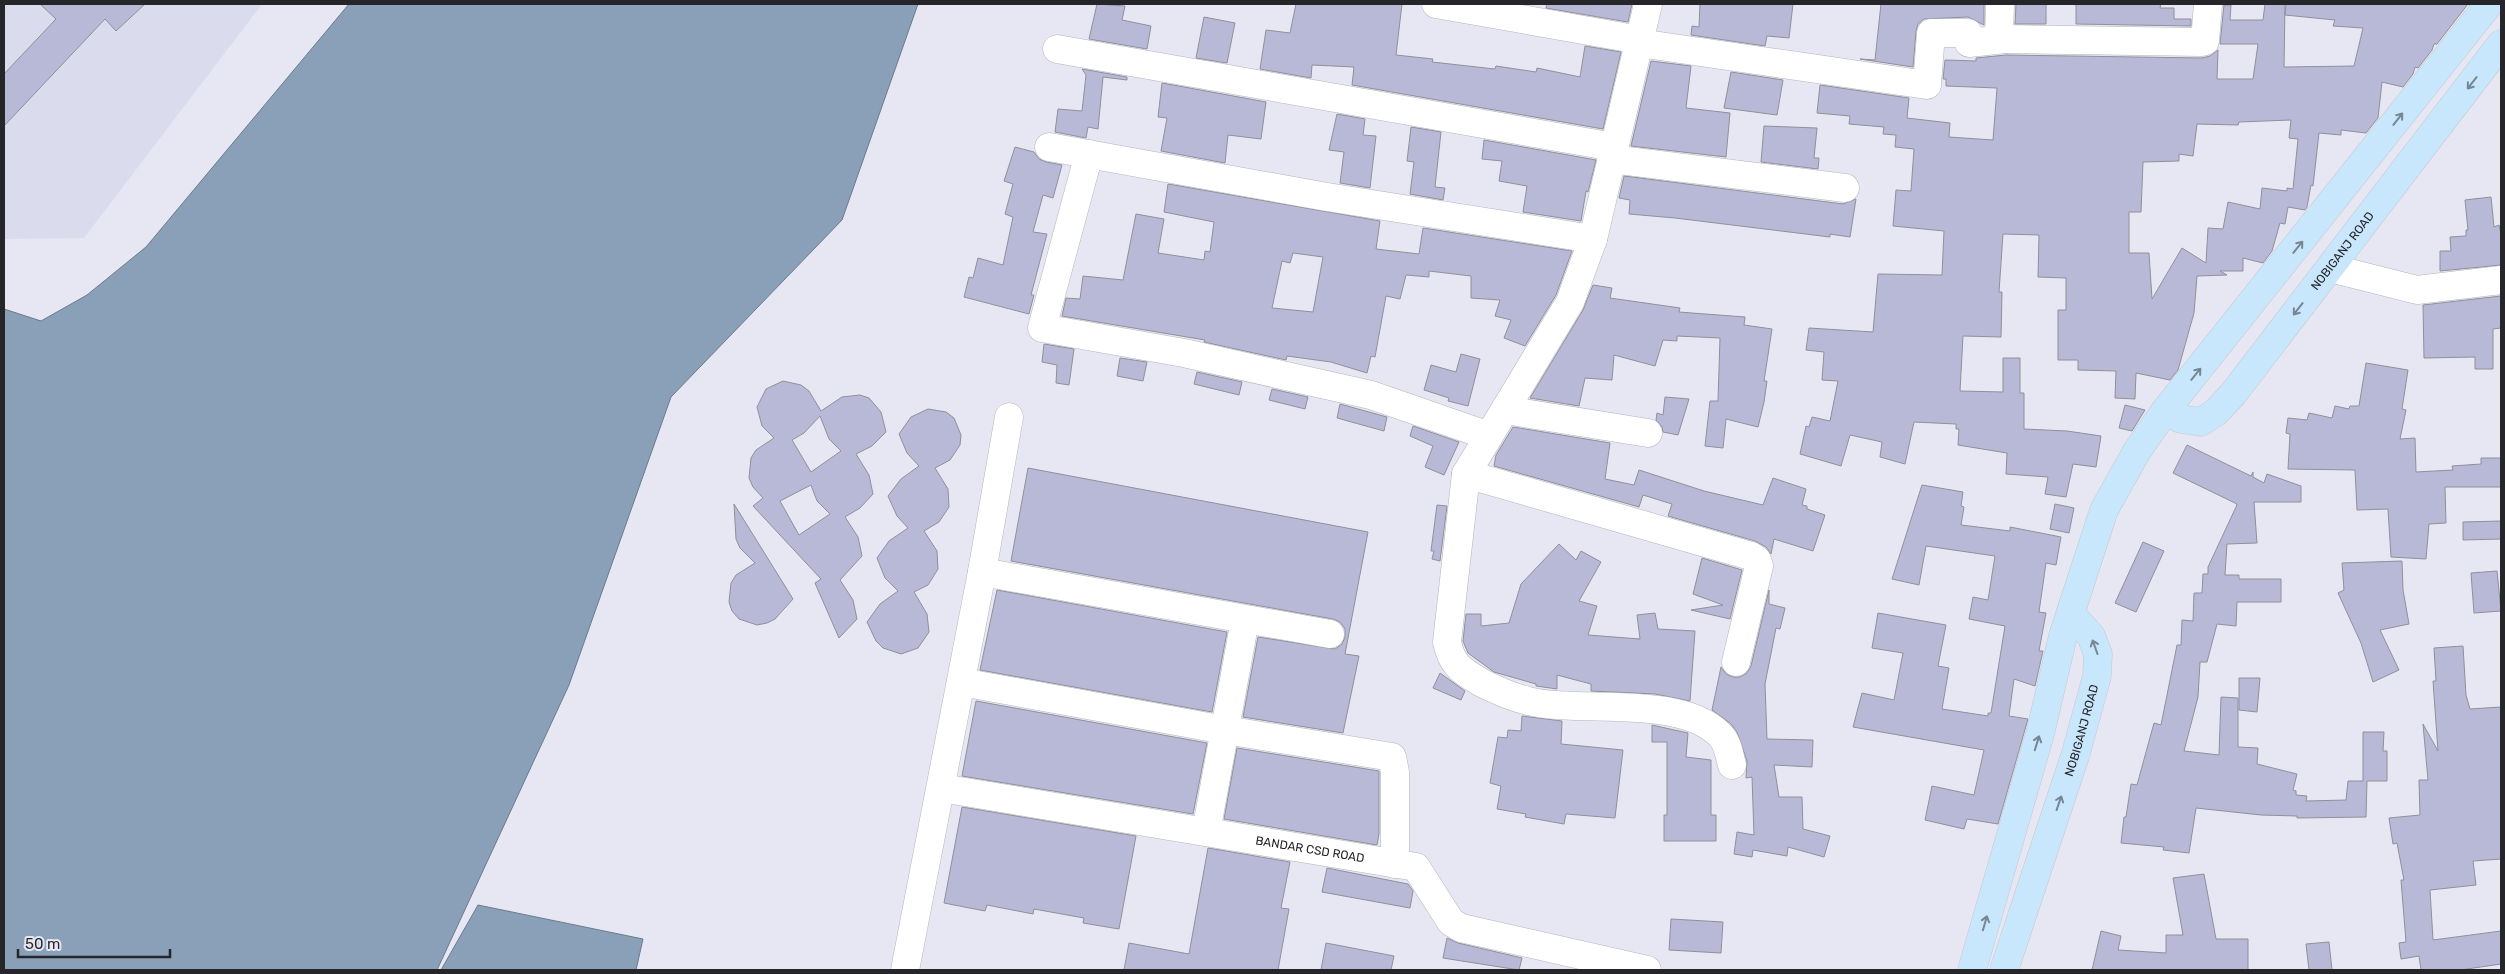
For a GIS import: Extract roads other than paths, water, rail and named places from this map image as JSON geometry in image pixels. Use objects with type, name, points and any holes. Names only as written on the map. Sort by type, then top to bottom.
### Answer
[{"type":"main road","points":[[1972,970],[2040,734],[2063,636],[2072,614],[2104,510],[2137,451],[2165,411],[2489,4]]},
{"type":"main road","name":"NOBIGANJ ROAD","points":[[2165,411],[2181,419],[2201,422],[2216,412],[2233,394],[2501,44]]},
{"type":"main road","name":"NOBIGANJ ROAD","points":[[2010,969],[2042,849],[2076,753],[2097,676],[2098,654],[2091,636],[2072,614]]},
{"type":"main road","points":[[2008,840],[2042,849]]},
{"type":"street","points":[[1436,4],[1639,42],[1927,85],[1931,33],[1968,33],[1969,43],[2005,39],[2202,42],[2205,41],[2208,4]]},
{"type":"street","points":[[1648,4],[1593,239],[1570,302],[1466,474],[1447,626],[1447,642],[1450,658],[1464,672],[1494,689],[1528,702],[1666,711],[1697,720],[1721,735],[1727,746],[1732,765]]},
{"type":"street","points":[[2000,4],[1999,36],[2005,39]]},
{"type":"street","points":[[1057,49],[1613,153],[1845,188]]},
{"type":"street","points":[[1048,147],[1326,197],[1593,239]]},
{"type":"street","points":[[1089,154],[1042,328],[1184,353],[1371,395],[1490,436]]},
{"type":"street","points":[[2330,268],[2417,290],[2501,280]]},
{"type":"street","points":[[1505,410],[1648,433]]},
{"type":"street","points":[[905,970],[982,572],[1009,417]]},
{"type":"street","points":[[1466,474],[1751,556],[1757,560],[1759,566],[1736,662]]},
{"type":"street","points":[[982,572],[1330,634]]},
{"type":"street","points":[[1206,832],[1245,620]]},
{"type":"street","points":[[961,682],[1225,730],[1392,757],[1395,772],[1395,864]]},
{"type":"street","name":"BANDAR CSD ROAD","points":[[941,788],[1416,867],[1451,922],[1461,928],[1647,970]]}]
